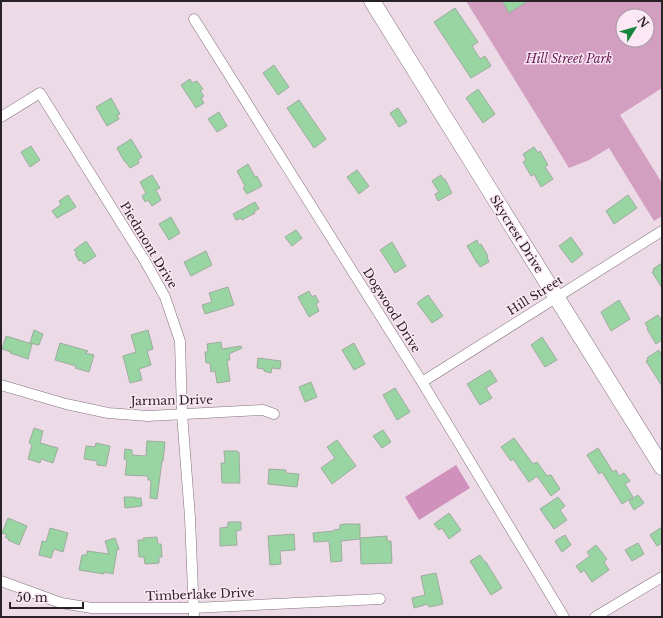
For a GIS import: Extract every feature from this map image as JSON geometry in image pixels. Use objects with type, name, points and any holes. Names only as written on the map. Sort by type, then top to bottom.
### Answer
[{"type":"main road","name":"Skycrest Drive","points":[[372,1],[662,467]]},
{"type":"street","name":"Dogwood Drive","points":[[194,20],[422,382],[564,617]]},
{"type":"street","name":"Piedmont Drive","points":[[1,117],[40,93],[145,261],[165,297],[180,341],[182,414],[190,517],[193,612]]},
{"type":"street","name":"Hill Street","points":[[422,382],[662,231]]},
{"type":"street","name":"Jarman Drive","points":[[1,385],[66,404],[108,413],[148,416],[263,410],[274,414]]},
{"type":"street","points":[[596,617],[662,577]]},
{"type":"street","name":"Timberlake Drive","points":[[1,581],[60,603],[92,608],[193,612],[380,599]]},
{"type":"green space","name":"Hill Street Park","points":[[466,1],[662,1],[662,88],[620,115],[662,183],[662,216],[654,221],[609,148],[589,160],[569,168]]},
{"type":"shaded area","points":[[456,465],[470,488],[419,520],[405,497]]},
{"type":"building","points":[[502,1],[528,1],[509,13]]},
{"type":"building","points":[[455,8],[478,42],[472,46],[480,59],[485,56],[491,66],[471,78],[434,22]]},
{"type":"building","points":[[274,65],[289,87],[278,95],[263,73]]},
{"type":"building","points":[[190,79],[192,83],[197,81],[203,89],[200,91],[204,96],[201,98],[204,103],[196,108],[181,85]]},
{"type":"building","points":[[478,89],[495,114],[483,123],[466,98]]},
{"type":"building","points":[[111,98],[120,114],[117,115],[119,119],[107,126],[96,107]]},
{"type":"building","points":[[299,100],[326,139],[314,148],[287,108]]},
{"type":"building","points":[[398,108],[407,122],[399,127],[390,113]]},
{"type":"building","points":[[219,112],[227,126],[217,132],[208,119]]},
{"type":"building","points":[[131,139],[142,157],[138,160],[139,163],[130,168],[124,161],[117,148]]},
{"type":"building","points":[[31,146],[40,160],[30,167],[21,152]]},
{"type":"building","points":[[534,147],[538,153],[540,151],[548,165],[545,167],[553,179],[541,187],[534,174],[531,176],[523,162],[526,160],[523,154]]},
{"type":"building","points":[[248,164],[262,186],[247,194],[243,188],[245,186],[237,171]]},
{"type":"building","points":[[357,170],[369,186],[359,194],[347,177]]},
{"type":"building","points":[[152,175],[160,188],[156,190],[161,200],[152,206],[148,200],[145,202],[142,196],[146,193],[140,182]]},
{"type":"building","points":[[441,175],[443,179],[445,179],[452,193],[438,201],[435,194],[439,192],[432,181]]},
{"type":"building","points":[[68,195],[76,207],[57,218],[52,211],[61,205],[59,201]]},
{"type":"building","points":[[628,195],[637,208],[614,224],[606,211]]},
{"type":"building","points":[[255,202],[259,209],[254,211],[255,213],[242,220],[241,218],[236,220],[233,214]]},
{"type":"building","points":[[171,217],[180,233],[169,240],[159,224]]},
{"type":"building","points":[[296,230],[302,238],[292,246],[285,237]]},
{"type":"building","points":[[571,237],[583,254],[572,263],[559,246]]},
{"type":"building","points":[[477,240],[488,256],[489,262],[480,267],[467,246]]},
{"type":"building","points":[[86,241],[96,256],[84,264],[81,260],[79,261],[75,254],[77,253],[74,250]]},
{"type":"building","points":[[392,242],[406,266],[395,273],[380,250]]},
{"type":"building","points":[[206,251],[212,265],[191,276],[184,262]]},
{"type":"building","points":[[662,263],[662,288],[652,272],[654,271],[653,269]]},
{"type":"building","points":[[228,287],[234,305],[205,314],[202,305],[212,302],[209,293]]},
{"type":"building","points":[[309,291],[312,297],[315,295],[319,302],[316,304],[319,311],[309,317],[298,297]]},
{"type":"building","points":[[428,295],[443,316],[432,323],[417,303]]},
{"type":"building","points":[[619,300],[630,319],[611,331],[601,312]]},
{"type":"building","points":[[658,315],[662,321],[662,340],[656,344],[645,323]]},
{"type":"building","points":[[34,330],[43,334],[39,345],[30,343]]},
{"type":"building","points":[[148,330],[153,349],[147,351],[151,365],[139,369],[142,380],[130,383],[123,356],[136,352],[131,335]]},
{"type":"building","points":[[6,336],[32,344],[28,359],[2,349]]},
{"type":"building","points":[[542,337],[557,360],[545,367],[531,345]]},
{"type":"building","points":[[221,342],[222,349],[241,346],[242,348],[229,354],[230,360],[227,360],[230,381],[217,383],[215,371],[211,372],[210,363],[206,363],[205,352],[208,352],[207,344]]},
{"type":"building","points":[[60,343],[88,351],[85,353],[94,355],[89,372],[75,368],[76,366],[55,360]]},
{"type":"building","points":[[354,343],[365,364],[354,370],[342,350]]},
{"type":"building","points":[[659,350],[662,356],[662,386],[646,361],[648,360],[647,358]]},
{"type":"building","points":[[258,358],[281,361],[280,369],[272,368],[271,373],[264,371],[264,369],[257,368]]},
{"type":"building","points":[[490,370],[497,381],[486,388],[492,398],[480,405],[467,384]]},
{"type":"building","points":[[311,382],[317,397],[305,402],[299,387]]},
{"type":"building","points":[[395,388],[410,412],[397,420],[383,395]]},
{"type":"building","points":[[34,428],[43,431],[40,443],[58,448],[53,463],[41,459],[40,463],[28,459],[32,445],[29,443]]},
{"type":"building","points":[[383,430],[391,442],[382,448],[373,436]]},
{"type":"building","points":[[514,438],[533,464],[537,462],[547,476],[551,475],[560,489],[551,496],[537,476],[529,482],[513,459],[511,461],[501,447]]},
{"type":"building","points":[[337,440],[356,466],[332,484],[321,468],[335,458],[327,447]]},
{"type":"building","points":[[147,441],[165,442],[157,499],[150,498],[151,480],[148,480],[148,476],[125,475],[127,460],[124,459],[125,449],[132,450],[132,455],[146,456]]},
{"type":"building","points":[[96,443],[110,446],[106,466],[97,465],[97,461],[84,459],[86,446],[95,447]]},
{"type":"building","points":[[598,448],[613,472],[616,470],[619,476],[624,473],[630,481],[625,484],[633,497],[622,504],[602,472],[599,474],[587,455]]},
{"type":"building","points":[[224,451],[239,452],[240,483],[222,483],[221,463],[225,463]]},
{"type":"building","points":[[269,469],[286,470],[286,473],[299,474],[297,487],[268,484]]},
{"type":"building","points":[[638,495],[644,503],[634,510],[629,501]]},
{"type":"building","points":[[124,497],[141,498],[142,506],[125,508]]},
{"type":"building","points":[[558,497],[565,506],[560,510],[567,520],[554,529],[540,509]]},
{"type":"building","points":[[449,513],[461,530],[449,539],[442,528],[439,530],[434,524]]},
{"type":"building","points":[[8,518],[27,526],[19,545],[8,540],[9,539],[5,537],[7,535],[2,533]]},
{"type":"building","points":[[228,522],[241,522],[241,530],[236,531],[237,545],[220,546],[220,528],[228,527]]},
{"type":"building","points":[[360,524],[360,539],[341,541],[342,561],[331,562],[329,541],[314,542],[313,533],[334,531],[340,529],[340,525]]},
{"type":"building","points":[[662,527],[662,543],[657,546],[650,535]]},
{"type":"building","points":[[50,528],[68,533],[63,552],[54,549],[51,558],[39,555],[42,541],[46,542]]},
{"type":"building","points":[[294,534],[295,550],[280,551],[281,564],[270,565],[268,536]]},
{"type":"building","points":[[565,535],[571,545],[562,552],[555,541]]},
{"type":"building","points":[[387,536],[387,541],[391,541],[392,563],[361,564],[360,538]]},
{"type":"building","points":[[157,537],[158,544],[161,544],[162,557],[159,557],[159,563],[145,564],[144,557],[139,557],[138,540]]},
{"type":"building","points":[[115,538],[119,549],[117,550],[113,574],[79,570],[82,555],[87,555],[87,551],[109,554],[105,541]]},
{"type":"building","points":[[638,543],[644,554],[632,561],[625,550]]},
{"type":"building","points":[[596,545],[607,559],[604,562],[609,570],[592,582],[584,570],[581,573],[576,566],[590,556],[587,552]]},
{"type":"building","points":[[480,555],[502,588],[491,595],[470,561]]},
{"type":"building","points":[[436,573],[443,604],[429,607],[428,604],[414,608],[412,598],[425,595],[421,576]]}]
